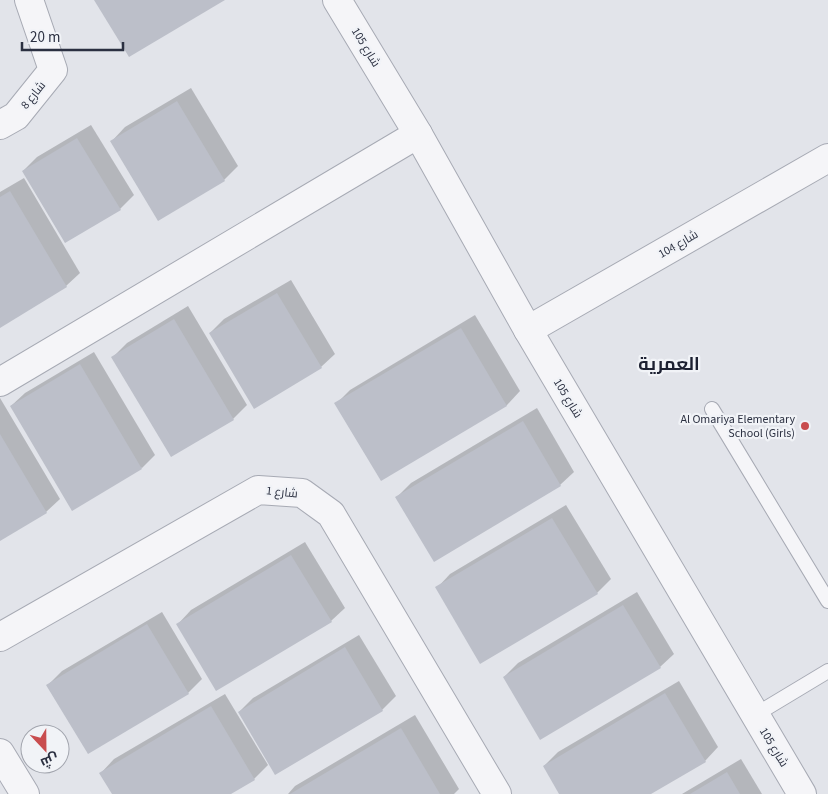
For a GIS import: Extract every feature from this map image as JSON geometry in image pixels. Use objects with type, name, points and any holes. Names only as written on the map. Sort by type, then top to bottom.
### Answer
[{"type":"street","name":"شارع 8","points":[[0,126],[16,116],[53,70],[28,0]]},
{"type":"street","name":"شارع 105","points":[[337,0],[418,134],[528,330],[802,794]]},
{"type":"street","points":[[0,382],[418,134]]},
{"type":"street","name":"شارع 104","points":[[528,330],[828,158]]},
{"type":"street","name":"شارع 1","points":[[0,637],[258,490],[302,493],[331,514],[497,794]]},
{"type":"street","points":[[0,753],[25,794]]},
{"type":"lane","points":[[712,409],[828,601]]},
{"type":"lane","points":[[755,715],[828,671]]},
{"type":"building","points":[[94,0],[225,0],[129,57]]},
{"type":"building","points":[[177,101],[225,181],[158,221],[110,141]]},
{"type":"building","points":[[77,138],[121,210],[65,243],[22,171]]},
{"type":"building","points":[[10,191],[67,287],[0,328],[0,197]]},
{"type":"building","points":[[277,293],[322,368],[254,409],[209,333]]},
{"type":"building","points":[[174,319],[234,420],[171,457],[111,357]]},
{"type":"building","points":[[461,328],[507,406],[381,481],[334,403]]},
{"type":"building","points":[[80,364],[142,469],[72,511],[10,406]]},
{"type":"building","points":[[523,421],[561,486],[434,562],[395,497]]},
{"type":"building","points":[[0,434],[47,513],[0,541]]},
{"type":"building","points":[[552,518],[598,594],[480,664],[435,587]]},
{"type":"building","points":[[291,555],[332,622],[216,691],[176,624]]},
{"type":"building","points":[[623,605],[661,668],[540,740],[503,677]]},
{"type":"building","points":[[147,624],[189,694],[88,754],[46,685]]},
{"type":"building","points":[[345,647],[383,711],[275,775],[238,712]]},
{"type":"building","points":[[665,693],[706,762],[651,794],[559,794],[543,766]]},
{"type":"building","points":[[211,706],[255,780],[231,794],[112,794],[99,773]]},
{"type":"building","points":[[401,728],[440,794],[290,794]]},
{"type":"building","points":[[727,772],[740,794],[690,794]]},
{"type":"place","name":"Al Omariya Elementary School (Girls)","points":[[805,426]]},
{"type":"district","name":"العمرية","points":[[669,364]]}]
